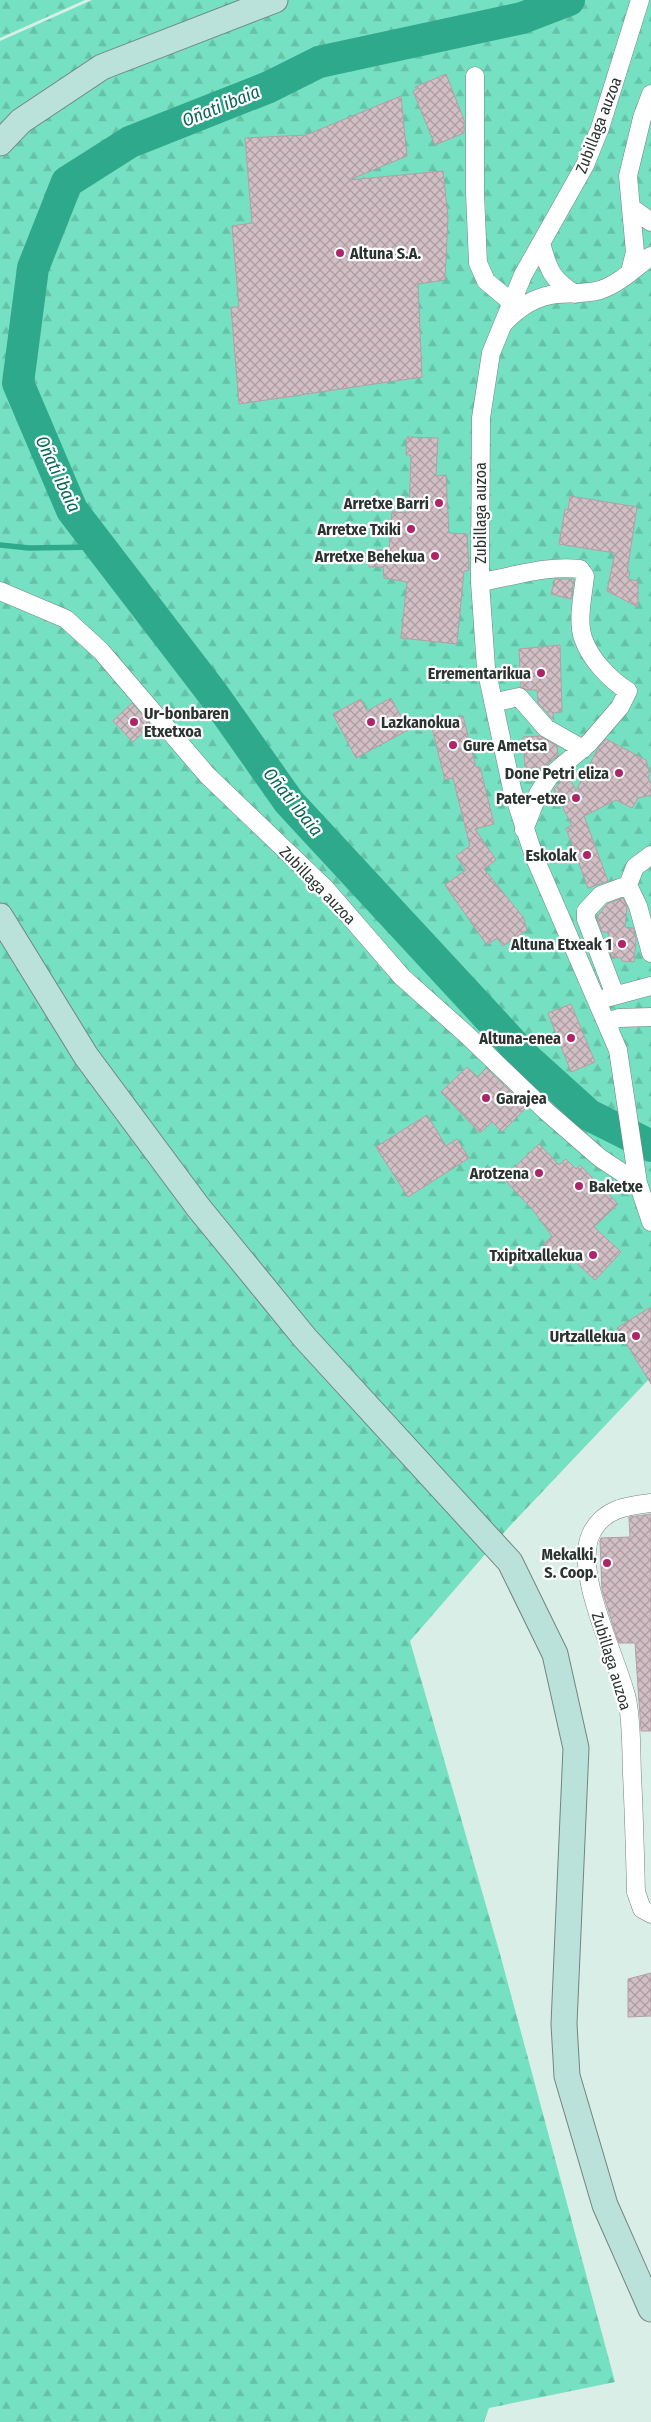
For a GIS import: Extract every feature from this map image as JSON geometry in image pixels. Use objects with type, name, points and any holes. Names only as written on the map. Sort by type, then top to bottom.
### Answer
[{"type":"main road","points":[[0,143],[22,121],[102,67],[275,0]]},
{"type":"main road","points":[[0,916],[86,1056],[198,1207],[305,1338],[510,1562],[555,1654],[576,1748],[564,2024],[566,2076],[604,2205],[651,2309]]},
{"type":"street","name":"Zubillaga auzoa","points":[[640,0],[600,128],[585,165],[510,301],[491,353],[480,418],[480,582],[486,668],[512,789],[524,830],[618,1050],[638,1183],[651,1222]]},
{"type":"street","points":[[475,76],[478,263],[486,281],[510,301]]},
{"type":"street","points":[[630,272],[635,252],[628,176],[642,118],[651,94]]},
{"type":"street","points":[[632,208],[651,222]]},
{"type":"street","points":[[542,243],[548,268],[560,285],[575,294]]},
{"type":"street","name":"Zubillaga auzoa","points":[[501,326],[517,309],[537,300],[555,294],[575,294],[600,290],[630,272],[651,256]]},
{"type":"street","name":"Zubillaga auzoa","points":[[480,582],[515,576],[548,567],[580,568],[585,576],[581,621],[583,638],[602,669],[618,685],[628,691],[620,708],[583,749],[549,778],[538,794],[524,830]]},
{"type":"street","name":"Zubillaga auzoa","points":[[0,590],[66,619],[94,645],[207,775],[325,888],[402,976],[467,1035],[552,1117],[600,1158],[638,1183]]},
{"type":"street","points":[[501,702],[519,698],[546,728],[583,749]]},
{"type":"street","points":[[651,855],[635,867],[628,885],[638,906],[651,953]]},
{"type":"street","points":[[616,995],[586,919],[586,911],[601,895],[628,885]]},
{"type":"street","points":[[598,1000],[651,986]]},
{"type":"street","points":[[607,1022],[619,1018],[651,1017]]},
{"type":"street","name":"Zubillaga auzoa","points":[[651,1503],[624,1507],[603,1516],[590,1536],[586,1559],[594,1603],[616,1664],[629,1714],[636,1892],[642,1909],[651,1914]]},
{"type":"green space","points":[[0,0],[85,0],[0,38]]},
{"type":"green space","points":[[92,0],[651,0],[651,1377],[508,1528],[410,1641],[500,1954],[615,2382],[489,2408],[484,2422],[0,2422],[0,41]]},
{"type":"building","points":[[446,74],[464,120],[464,133],[435,145],[413,91],[417,89],[415,87]]},
{"type":"building","name":"Altuna S.A.","points":[[401,96],[407,156],[349,180],[443,171],[448,217],[445,280],[418,284],[422,377],[239,404],[231,307],[239,307],[232,226],[252,223],[245,138],[306,135]]},
{"type":"building","points":[[407,437],[438,438],[436,476],[446,475],[449,533],[467,534],[469,570],[464,571],[457,644],[401,638],[407,582],[384,578],[383,567],[369,567],[369,550],[389,550],[392,512],[409,513],[411,455],[406,455]]},
{"type":"building","points":[[570,496],[637,507],[627,572],[630,572],[628,579],[638,581],[638,607],[607,591],[615,553],[559,544],[565,509],[568,510]]},
{"type":"building","points":[[555,579],[574,579],[571,599],[551,594]]},
{"type":"building","name":"Errementarikua","points":[[560,645],[562,712],[553,713],[554,720],[538,703],[537,690],[527,690],[521,687],[519,649]]},
{"type":"building","name":"Lazkanokua","points":[[391,698],[408,730],[356,758],[333,714],[361,699],[367,711]]},
{"type":"building","name":"Ur-bonbaren Etxetxoa","points":[[132,703],[151,725],[133,742],[113,721]]},
{"type":"building","points":[[463,716],[476,767],[480,767],[494,824],[475,829],[496,860],[484,869],[523,917],[527,930],[503,946],[497,938],[487,945],[445,885],[466,870],[456,856],[470,846],[453,778],[445,780],[431,724]]},
{"type":"building","points":[[540,736],[557,746],[558,755],[543,768],[525,768],[523,737]]},
{"type":"building","points":[[606,739],[646,760],[650,774],[648,777],[651,784],[651,795],[638,798],[632,808],[616,800],[584,816],[608,881],[588,888],[566,828],[572,826],[554,789],[568,775],[576,791],[597,750]]},
{"type":"building","points":[[623,898],[627,907],[625,927],[633,928],[636,939],[634,962],[622,961],[621,958],[612,957],[608,946],[609,932],[602,932],[597,917],[607,904]]},
{"type":"building","name":"Altuna-enea","points":[[571,1004],[595,1062],[571,1072],[548,1013]]},
{"type":"building","name":"Garajea","points":[[467,1067],[478,1077],[486,1068],[527,1107],[502,1132],[492,1122],[480,1133],[441,1092]]},
{"type":"building","points":[[427,1115],[446,1146],[457,1139],[469,1158],[408,1197],[376,1147]]},
{"type":"building","points":[[539,1144],[559,1165],[566,1159],[576,1169],[580,1165],[618,1204],[594,1227],[621,1252],[595,1280],[564,1251],[558,1257],[544,1244],[552,1236],[533,1210],[503,1178]]},
{"type":"building","name":"Urtzallekua","points":[[651,1307],[651,1384],[617,1328]]},
{"type":"building","points":[[651,1514],[651,1731],[641,1731],[635,1643],[619,1643],[616,1635],[602,1590],[600,1541],[601,1538],[630,1537],[629,1517]]},
{"type":"building","points":[[651,1973],[651,2016],[628,2017],[628,1979]]},
{"type":"waterway","name":"Oñati ibaia","points":[[569,0],[522,18],[319,62],[269,87],[130,142],[67,182],[33,268],[18,383],[72,510],[213,694],[289,802],[527,1059],[589,1115],[651,1146]]},
{"type":"waterway","points":[[0,545],[29,548],[100,547]]},
{"type":"place","name":"Altuna S.A.","points":[[340,253]]},
{"type":"place","name":"Arretxe Barri","points":[[439,503]]},
{"type":"place","name":"Arretxe Txiki","points":[[411,529]]},
{"type":"place","name":"Arretxe Behekua","points":[[435,556]]},
{"type":"place","name":"Errementarikua","points":[[541,673]]},
{"type":"place","name":"Ur-bonbaren Etxetxoa","points":[[134,722]]},
{"type":"place","name":"Lazkanokua","points":[[371,722]]},
{"type":"place","name":"Gure Ametsa","points":[[453,745]]},
{"type":"place","name":"Done Petri eliza","points":[[619,773]]},
{"type":"place","name":"Pater-etxe","points":[[576,798]]},
{"type":"place","name":"Eskolak","points":[[587,855]]},
{"type":"place","name":"Altuna Etxeak 1","points":[[622,944]]},
{"type":"place","name":"Altuna-enea","points":[[571,1038]]},
{"type":"place","name":"Garajea","points":[[486,1098]]},
{"type":"place","name":"Arotzena","points":[[539,1173]]},
{"type":"place","name":"Baketxe","points":[[579,1186]]},
{"type":"place","name":"Txipitxallekua","points":[[593,1255]]},
{"type":"place","name":"Urtzallekua","points":[[636,1336]]},
{"type":"place","name":"Mekalki, S. Coop.","points":[[607,1563]]}]
